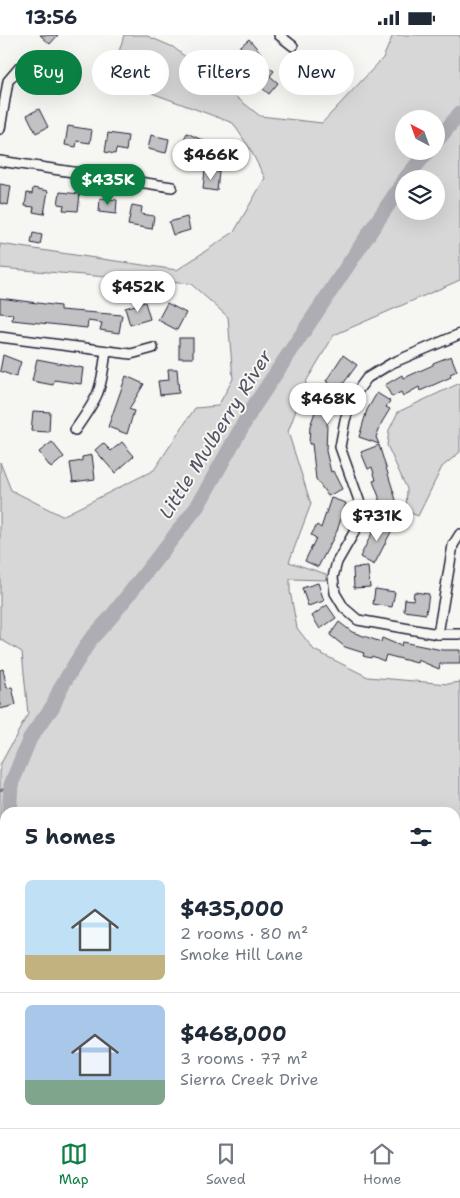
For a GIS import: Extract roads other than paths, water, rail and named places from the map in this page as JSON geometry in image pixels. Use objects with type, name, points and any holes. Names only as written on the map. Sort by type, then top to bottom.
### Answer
[{"type":"street","points":[[279,35],[293,47]]},
{"type":"street","points":[[0,129],[8,81],[15,73]]},
{"type":"street","points":[[0,161],[172,187]]},
{"type":"street","points":[[460,334],[392,363],[367,378],[353,397],[345,420],[340,447],[361,506],[356,529],[337,562],[333,577],[335,593],[344,608],[358,620],[438,634],[460,634]]},
{"type":"street","points":[[0,337],[131,354],[153,348]]},
{"type":"street","points":[[75,430],[97,398],[102,385],[106,351]]},
{"type":"street","points":[[438,634],[453,545],[460,534]]},
{"type":"waterway","name":"Little Mulberry River","points":[[445,131],[460,113]]},
{"type":"waterway","name":"Little Mulberry River","points":[[412,170],[421,160]]},
{"type":"waterway","name":"Little Mulberry River","points":[[9,807],[11,785],[30,738],[53,706],[61,687],[90,640],[111,617],[197,507],[252,409],[395,194]]},
{"type":"waterway","points":[[0,790],[11,785]]}]
